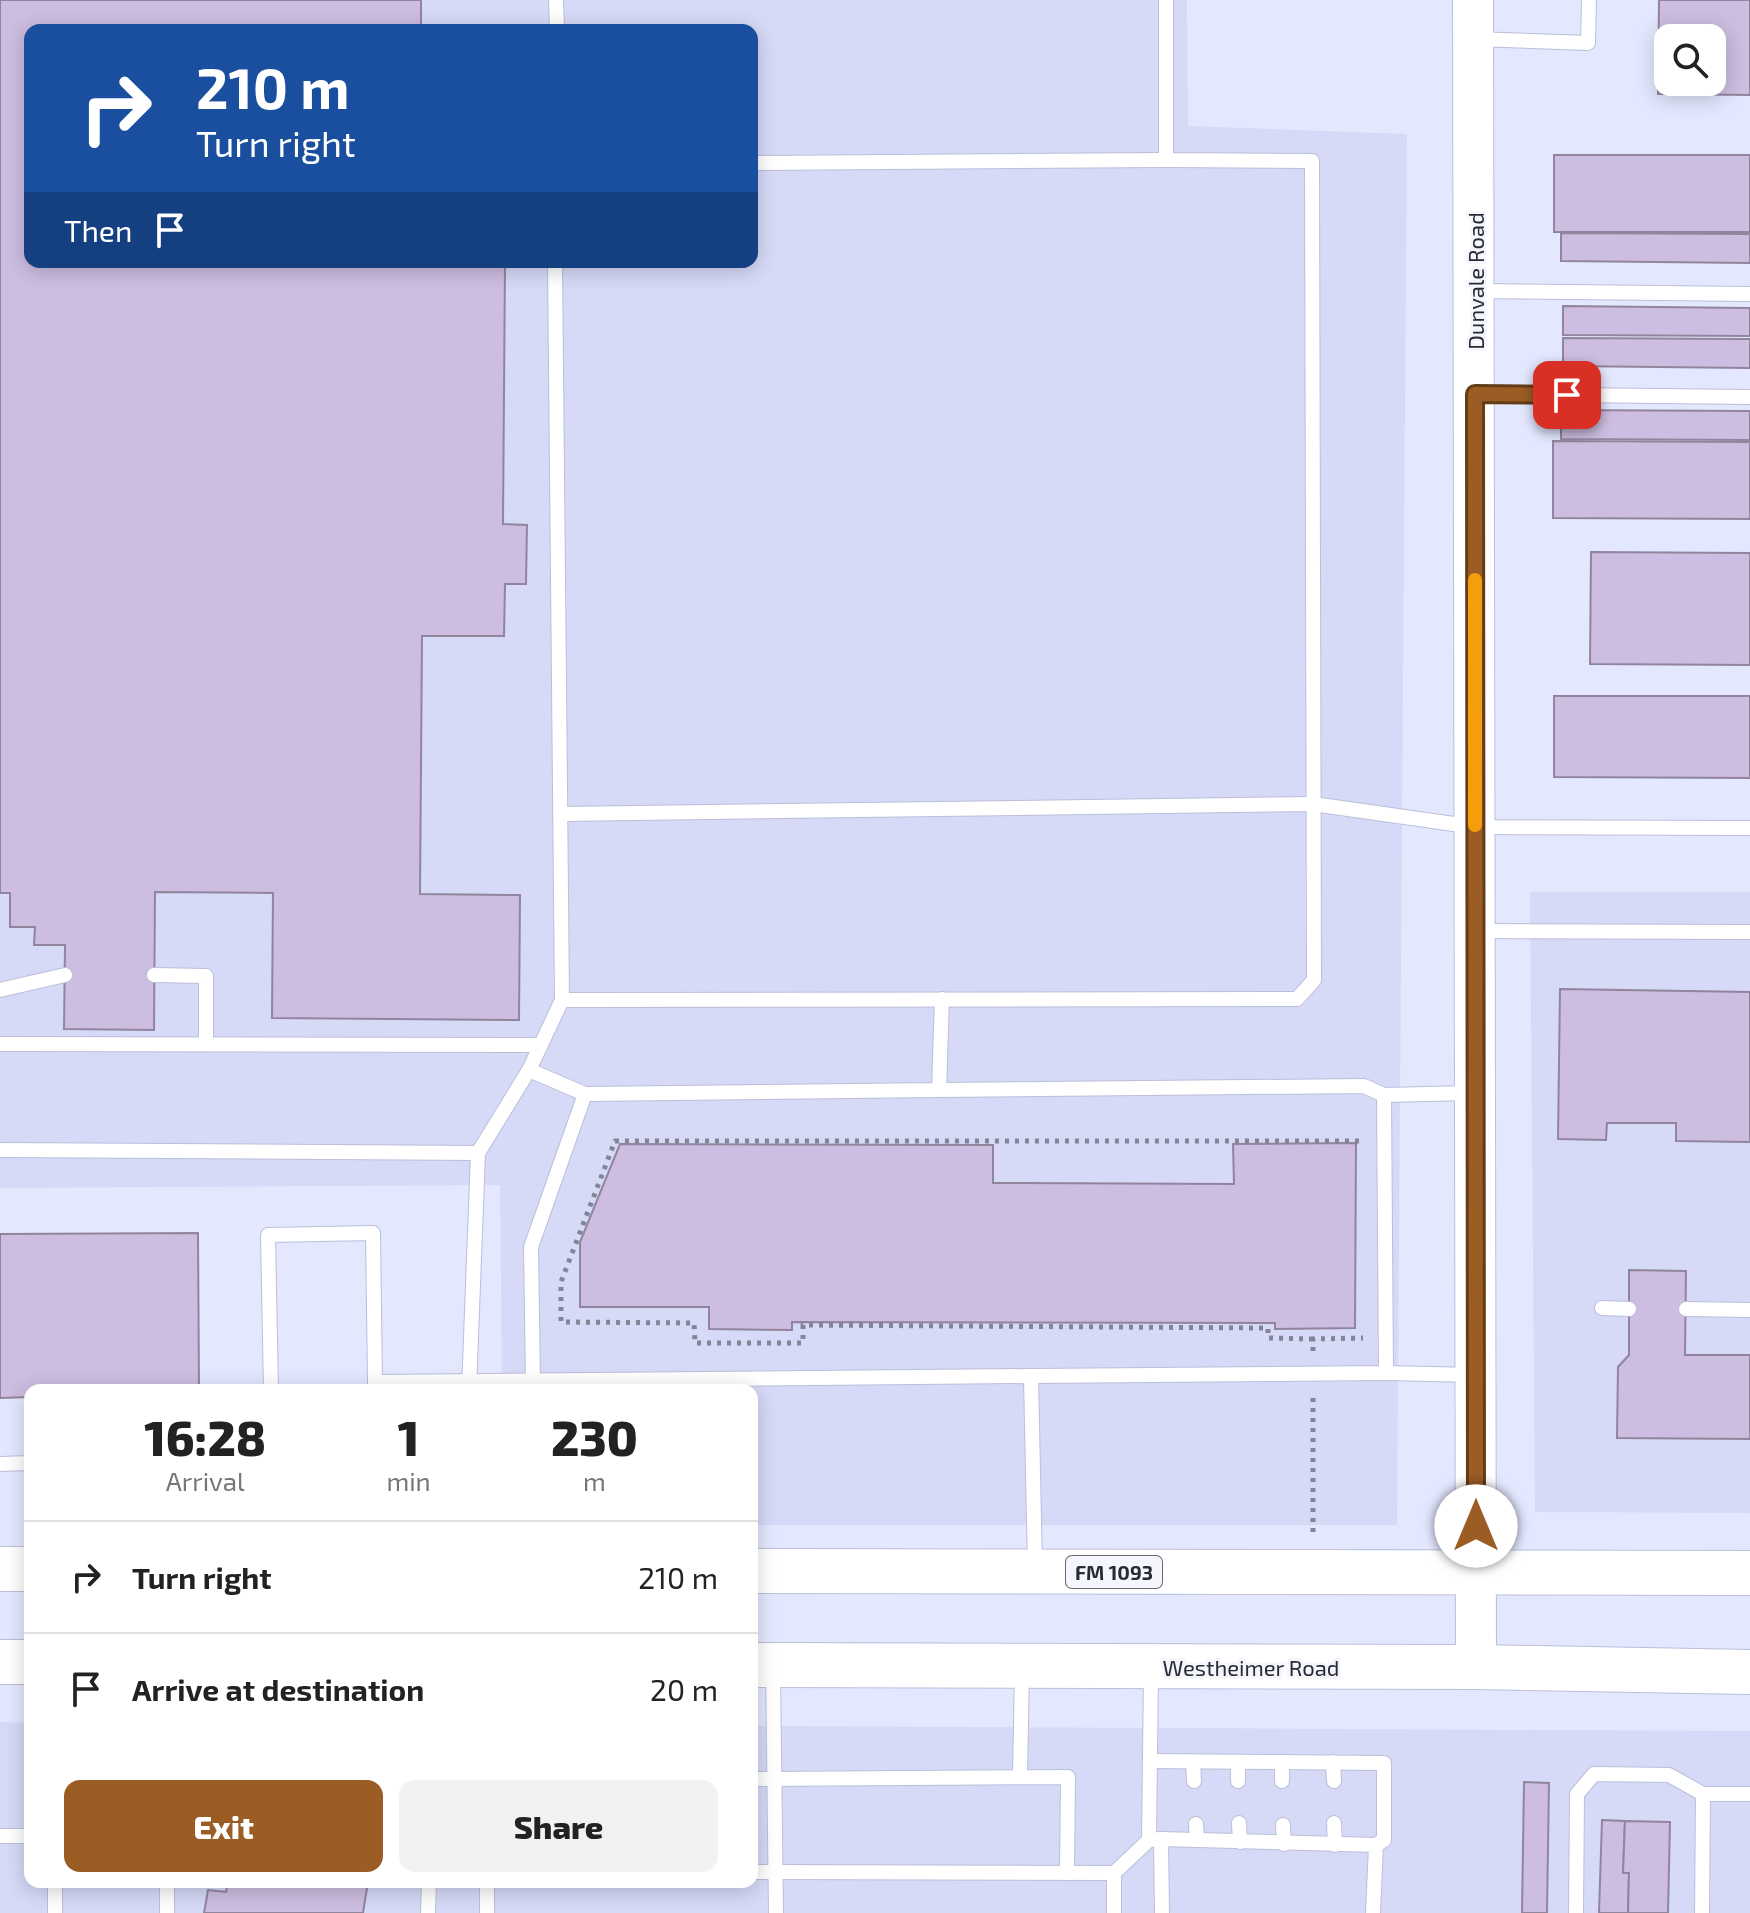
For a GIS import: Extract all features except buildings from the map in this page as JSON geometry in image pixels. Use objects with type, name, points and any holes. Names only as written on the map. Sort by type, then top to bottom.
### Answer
[{"type":"main road","points":[[0,1569],[24,1569]]},
{"type":"main road","name":"FM 1093","points":[[758,1571],[1750,1573]]},
{"type":"main road","points":[[0,1662],[24,1662]]},
{"type":"main road","name":"Westheimer Road","points":[[763,1665],[1476,1667],[1750,1672]]},
{"type":"street","name":"Dunvale Road","points":[[1473,0],[1476,1667]]},
{"type":"lane","points":[[556,0],[557,24]]},
{"type":"lane","points":[[1166,0],[1166,160]]},
{"type":"lane","points":[[1473,39],[1588,43],[1589,0]]},
{"type":"lane","points":[[562,1000],[1297,999],[1314,980],[1312,161],[758,163]]},
{"type":"lane","points":[[469,1384],[478,1153],[529,1070],[562,1000],[555,268]]},
{"type":"lane","points":[[1475,291],[1750,294]]},
{"type":"lane","points":[[1475,394],[1750,397]]},
{"type":"lane","points":[[560,814],[1313,804],[1475,827],[1750,828]]},
{"type":"lane","points":[[1476,931],[1750,932]]},
{"type":"lane","points":[[0,990],[65,975]]},
{"type":"lane","points":[[154,975],[206,976],[206,1044]]},
{"type":"lane","points":[[939,1090],[942,999]]},
{"type":"lane","points":[[0,1044],[541,1045]]},
{"type":"lane","points":[[529,1070],[585,1094],[1364,1086],[1384,1095],[1476,1093]]},
{"type":"lane","points":[[533,1382],[531,1247],[585,1094]]},
{"type":"lane","points":[[1384,1095],[1386,1373]]},
{"type":"lane","points":[[0,1150],[478,1153]]},
{"type":"lane","points":[[271,1384],[268,1235],[373,1233],[375,1384]]},
{"type":"lane","points":[[1602,1308],[1629,1309]]},
{"type":"lane","points":[[1686,1309],[1750,1310]]},
{"type":"lane","points":[[501,1384],[1313,1373],[1476,1375]]},
{"type":"lane","points":[[1031,1376],[1035,1572]]},
{"type":"lane","points":[[0,1464],[24,1463]]},
{"type":"lane","points":[[763,1665],[774,1779],[776,1913]]},
{"type":"lane","points":[[1020,1777],[1022,1665]]},
{"type":"lane","points":[[1151,1667],[1150,1761],[1162,1913]]},
{"type":"lane","points":[[758,1872],[1114,1873],[1155,1839],[1335,1845],[1376,1845],[1384,1840],[1384,1763],[1150,1761]]},
{"type":"lane","points":[[1193,1762],[1194,1781]]},
{"type":"lane","points":[[1238,1762],[1238,1781]]},
{"type":"lane","points":[[1282,1762],[1282,1781]]},
{"type":"lane","points":[[1333,1762],[1334,1781]]},
{"type":"lane","points":[[1576,1913],[1577,1794],[1594,1774],[1669,1775],[1703,1794],[1750,1794]]},
{"type":"lane","points":[[758,1779],[1068,1777],[1067,1873]]},
{"type":"lane","points":[[1702,1913],[1703,1794]]},
{"type":"lane","points":[[1239,1823],[1240,1842]]},
{"type":"lane","points":[[1334,1823],[1335,1845]]},
{"type":"lane","points":[[1196,1824],[1197,1840]]},
{"type":"lane","points":[[1283,1825],[1284,1844]]},
{"type":"lane","points":[[0,1836],[24,1836]]},
{"type":"lane","points":[[1373,1913],[1376,1845]]},
{"type":"lane","points":[[1114,1873],[1114,1913]]},
{"type":"lane","points":[[55,1888],[55,1913]]},
{"type":"lane","points":[[167,1888],[167,1913]]},
{"type":"lane","points":[[428,1913],[429,1888]]},
{"type":"lane","points":[[487,1888],[487,1913]]},
{"type":"path","points":[[1366,1156],[1366,1141],[615,1141],[561,1282],[561,1322],[694,1323],[695,1343],[803,1343],[803,1325],[1268,1328],[1268,1338],[1367,1338],[1367,1323]]},
{"type":"path","points":[[1313,1339],[1313,1532]]},
{"type":"shaded area","points":[[0,0],[1187,0],[1188,126],[1407,134],[1397,1525],[758,1525],[758,1384],[502,1384],[500,1185],[0,1188]]},
{"type":"shaded area","points":[[1530,892],[1750,892],[1750,1513],[1535,1512]]},
{"type":"shaded area","points":[[0,1722],[24,1723],[24,1888],[758,1888],[758,1726],[1750,1731],[1750,1913],[0,1913]]},
{"type":"slow traffic","points":[[1475,580],[1475,825]]},
{"type":"route","points":[[1476,1526],[1475,394],[1567,395]]}]
